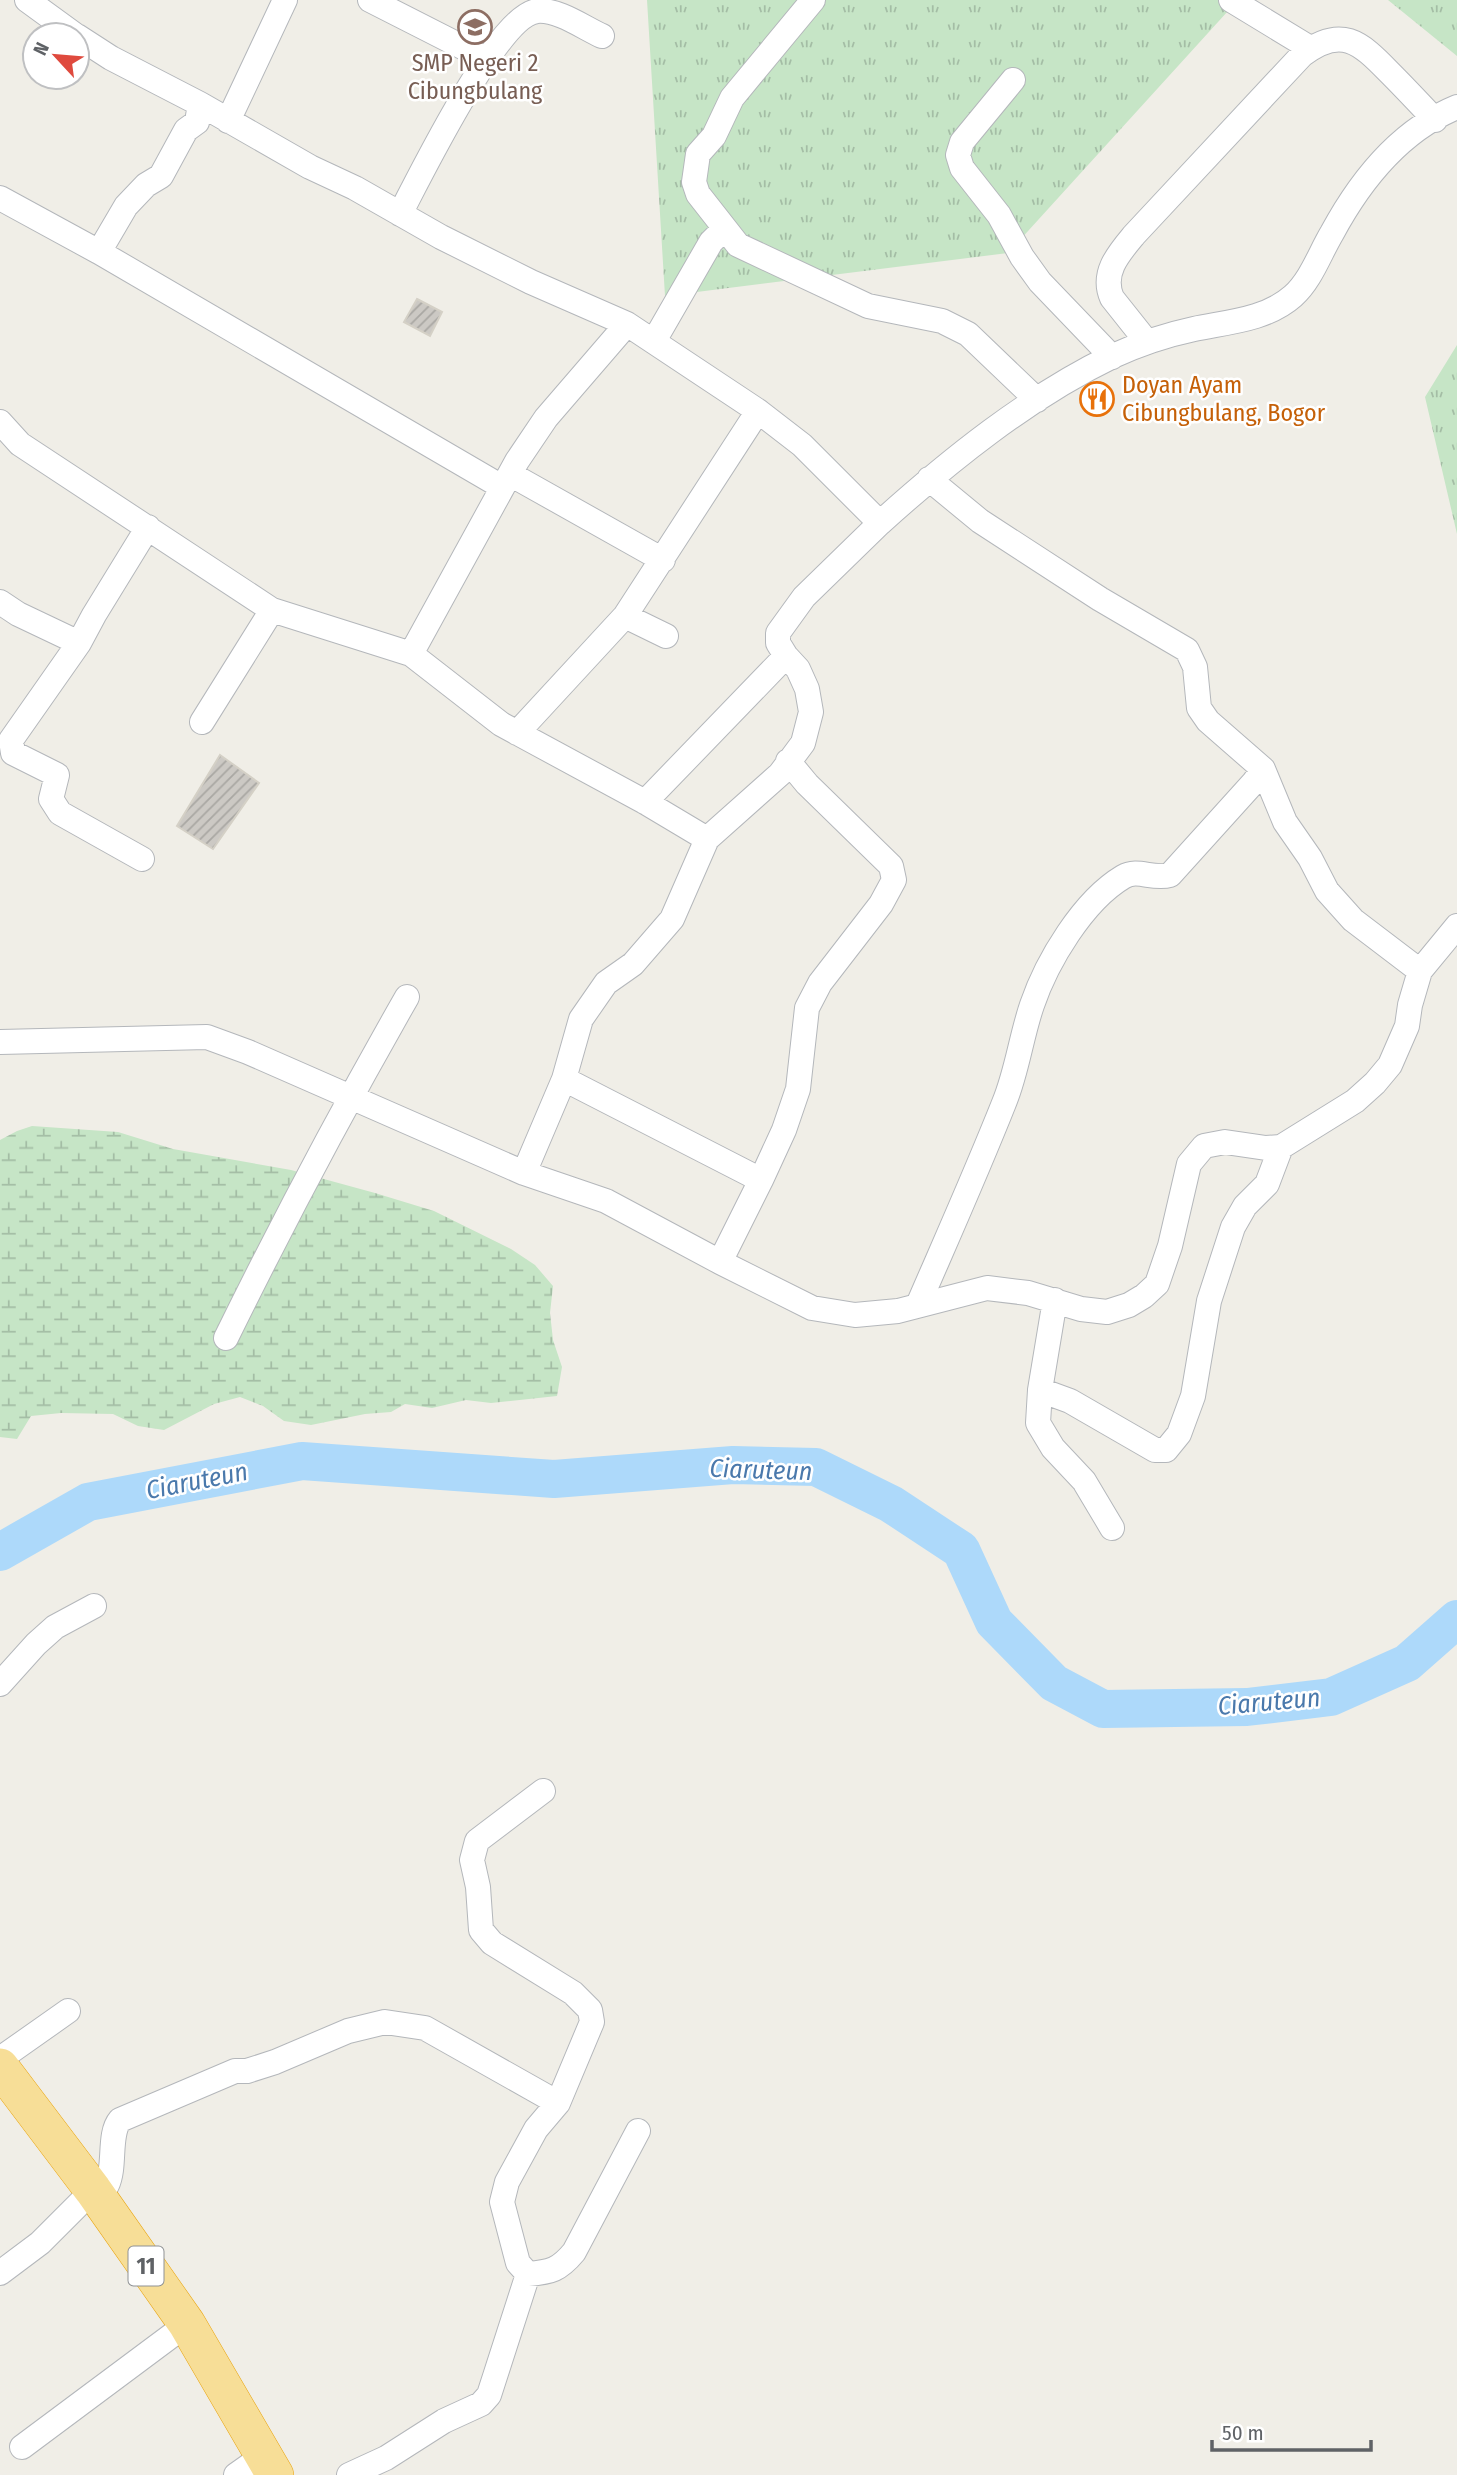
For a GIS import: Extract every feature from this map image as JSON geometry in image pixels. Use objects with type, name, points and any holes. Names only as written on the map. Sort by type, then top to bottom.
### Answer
[{"type":"highway","name":"11","points":[[0,2067],[93,2190],[187,2324],[258,2469]]},
{"type":"street","points":[[27,0],[55,8]]},
{"type":"street","points":[[228,121],[285,0]]},
{"type":"street","points":[[370,0],[488,60]]},
{"type":"street","points":[[813,0],[732,98],[714,136],[698,154],[694,182],[698,194],[738,245],[868,306],[942,321],[957,327],[968,334],[1037,400]]},
{"type":"street","points":[[1231,0],[1310,48]]},
{"type":"street","points":[[400,214],[450,120],[488,60],[510,30],[529,13],[541,10],[557,15],[602,36]]},
{"type":"street","points":[[1147,342],[1112,298],[1109,290],[1107,282],[1116,259],[1134,235],[1310,48],[1337,38],[1361,45],[1435,120]]},
{"type":"street","points":[[91,45],[400,214],[531,282],[627,324],[758,411],[802,445],[880,523]]},
{"type":"street","points":[[1013,80],[962,142],[958,155],[962,168],[999,215],[1022,257],[1040,282],[1112,357]]},
{"type":"street","points":[[99,252],[126,206],[146,185],[161,176],[186,130],[197,122],[200,104]]},
{"type":"street","points":[[524,1173],[564,1079],[581,1019],[606,983],[633,964],[672,919],[707,839],[780,774],[803,743],[811,712],[807,689],[798,669],[778,643],[778,633],[804,597],[929,479],[1037,400],[1112,357],[1147,342],[1278,308],[1295,295],[1306,281],[1350,199],[1402,140],[1457,107]]},
{"type":"street","points":[[1,201],[99,252],[506,481],[663,560]]},
{"type":"street","points":[[654,341],[711,242],[724,229]]},
{"type":"street","points":[[411,654],[506,481],[546,418],[627,324]]},
{"type":"street","points":[[517,733],[625,616],[758,411]]},
{"type":"street","points":[[0,422],[20,443],[272,610],[411,654],[501,724],[707,839]]},
{"type":"street","points":[[929,479],[980,521],[1100,599],[1187,650],[1195,667],[1199,708],[1208,721],[1263,769],[1285,822],[1310,858],[1327,891],[1353,920],[1420,971]]},
{"type":"street","points":[[142,859],[60,813],[51,799],[57,775],[13,754],[11,740],[79,643],[148,527]]},
{"type":"street","points":[[0,602],[18,614],[79,643]]},
{"type":"street","points":[[202,722],[272,610]]},
{"type":"street","points":[[625,616],[666,636]]},
{"type":"street","points":[[645,802],[786,656]]},
{"type":"street","points":[[720,1262],[784,1130],[798,1089],[807,1008],[820,983],[881,904],[894,880],[891,866],[807,784],[788,761]]},
{"type":"street","points":[[918,1305],[1005,1100],[1032,1005],[1049,965],[1079,919],[1101,893],[1126,875],[1140,873],[1159,878],[1170,875],[1263,769]]},
{"type":"street","points":[[0,1042],[207,1037],[248,1052],[524,1173],[606,1201],[812,1308],[855,1315],[898,1311],[987,1289],[1028,1293],[1081,1309],[1107,1312],[1144,1297],[1157,1284],[1163,1270],[1189,1164],[1204,1146],[1225,1142],[1266,1149],[1281,1147],[1355,1101],[1383,1074],[1390,1065],[1407,1026],[1420,971],[1457,926]]},
{"type":"street","points":[[226,1338],[291,1208],[407,997]]},
{"type":"street","points":[[564,1079],[761,1180]]},
{"type":"street","points":[[1040,1390],[1070,1401],[1155,1450],[1166,1450],[1179,1434],[1193,1396],[1209,1301],[1233,1227],[1245,1206],[1267,1184],[1281,1147]]},
{"type":"street","points":[[1055,1300],[1040,1390],[1038,1423],[1053,1448],[1090,1490],[1111,1528]]},
{"type":"street","points":[[0,1684],[55,1627],[94,1606]]},
{"type":"street","points":[[528,2274],[518,2263],[502,2202],[507,2182],[536,2129],[558,2102],[592,2022],[590,2010],[573,1993],[492,1943],[481,1930],[478,1887],[472,1860],[477,1841],[543,1791]]},
{"type":"street","points":[[0,2059],[68,2011]]},
{"type":"street","points":[[0,2273],[40,2243],[93,2190],[107,2185],[111,2175],[115,2129],[120,2120],[235,2071],[275,2062],[348,2031],[385,2022],[425,2028],[558,2102]]},
{"type":"street","points":[[528,2274],[547,2273],[563,2265],[574,2252],[638,2131]]},
{"type":"street","points":[[349,2475],[386,2458],[444,2421],[472,2409],[489,2395],[528,2274]]},
{"type":"street","points":[[22,2447],[187,2324]]},
{"type":"green space","points":[[647,0],[1238,0],[1008,253],[665,296]]},
{"type":"green space","points":[[1388,0],[1457,0],[1457,56]]},
{"type":"green space","points":[[1457,345],[1457,534],[1425,397]]},
{"type":"green space","points":[[32,1126],[118,1132],[173,1149],[291,1170],[434,1211],[511,1249],[535,1265],[553,1286],[550,1313],[553,1340],[562,1367],[557,1396],[491,1403],[466,1400],[432,1408],[405,1404],[391,1412],[365,1414],[311,1425],[284,1421],[263,1406],[240,1397],[214,1404],[164,1430],[138,1426],[113,1414],[61,1413],[31,1416],[17,1439],[0,1437],[0,1140]]},
{"type":"building","points":[[417,299],[442,312],[430,336],[404,322]]},
{"type":"building","points":[[220,755],[259,783],[213,849],[177,826]]},
{"type":"waterway","name":"Ciaruteun","points":[[0,1552],[88,1502],[302,1461],[554,1479],[733,1465],[816,1467],[891,1504],[961,1550],[994,1622],[1054,1683],[1103,1709],[1247,1707],[1331,1697],[1407,1663],[1457,1619]]},
{"type":"place","name":"SMP Negeri 2 Cibungbulang","points":[[475,27]]},
{"type":"place","name":"Doyan Ayam Cibungbulang, Bogor","points":[[1097,399]]}]
